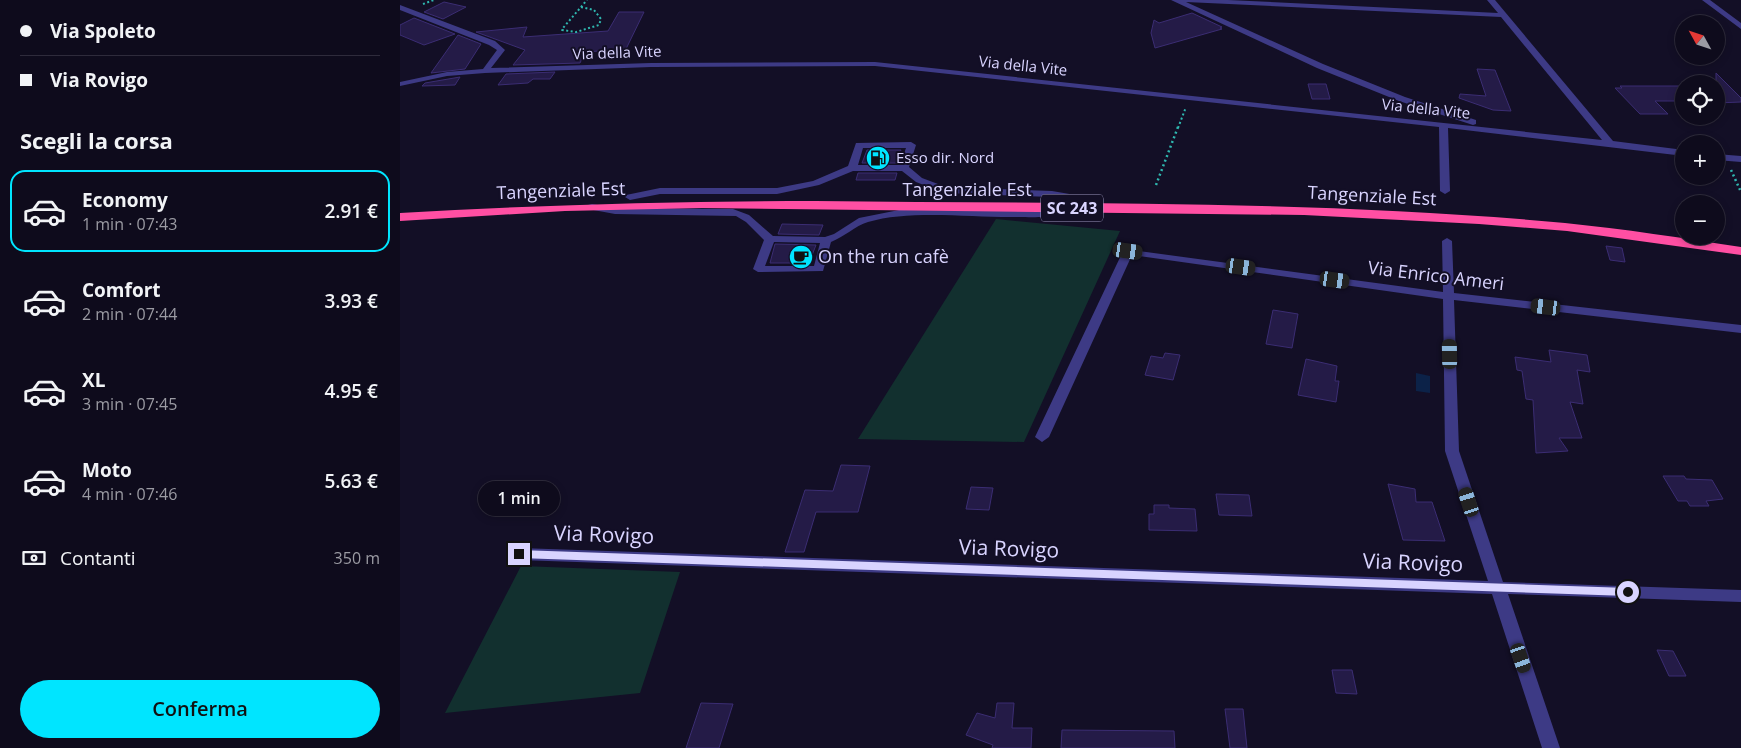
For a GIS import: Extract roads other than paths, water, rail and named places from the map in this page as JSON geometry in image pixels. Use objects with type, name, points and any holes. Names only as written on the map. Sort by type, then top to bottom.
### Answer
[{"type":"highway","name":"Tangenziale Est","points":[[400,208],[511,201],[630,197],[1087,204],[1285,210],[1445,216],[1540,224],[1741,251]]},
{"type":"highway","name":"Tangenziale Est","points":[[400,217],[591,207],[726,205],[1376,203],[1500,211],[1675,232]]},
{"type":"highway","points":[[1725,239],[1741,242]]},
{"type":"street","points":[[1175,0],[1320,66],[1402,100],[1466,120],[1533,134],[1675,152]]},
{"type":"street","points":[[1183,0],[1503,15]]},
{"type":"street","points":[[1491,0],[1611,145]]},
{"type":"street","points":[[1706,0],[1741,27]]},
{"type":"street","points":[[402,9],[492,43],[501,50],[485,71]]},
{"type":"street","name":"Via della Vite","points":[[400,84],[462,73],[485,71],[660,64],[875,64],[1533,134]]},
{"type":"street","points":[[1443,125],[1445,191]]},
{"type":"street","points":[[852,168],[860,145],[911,145],[904,168]]},
{"type":"street","points":[[1725,158],[1741,160]]},
{"type":"street","points":[[630,197],[660,191],[777,191],[816,183],[852,168],[904,168],[933,187],[963,192],[1052,194],[1087,204]]},
{"type":"street","points":[[591,207],[615,211],[724,211],[744,215],[770,240],[826,240],[844,232],[863,220],[885,215],[924,211],[1039,214],[1087,204]]},
{"type":"street","points":[[770,240],[758,269],[819,269],[826,240]]},
{"type":"street","points":[[1447,241],[1452,451],[1551,748]]},
{"type":"street","name":"Via Enrico Ameri","points":[[1042,437],[1128,251],[1448,296],[1741,329]]},
{"type":"street","name":"Via Rovigo","points":[[519,554],[1741,596]]},
{"type":"water","points":[[1416,373],[1430,376],[1430,393],[1416,391]]},
{"type":"place","name":"Esso dir. Nord","points":[[878,158]]},
{"type":"place","name":"On the run cafè","points":[[801,257]]}]
